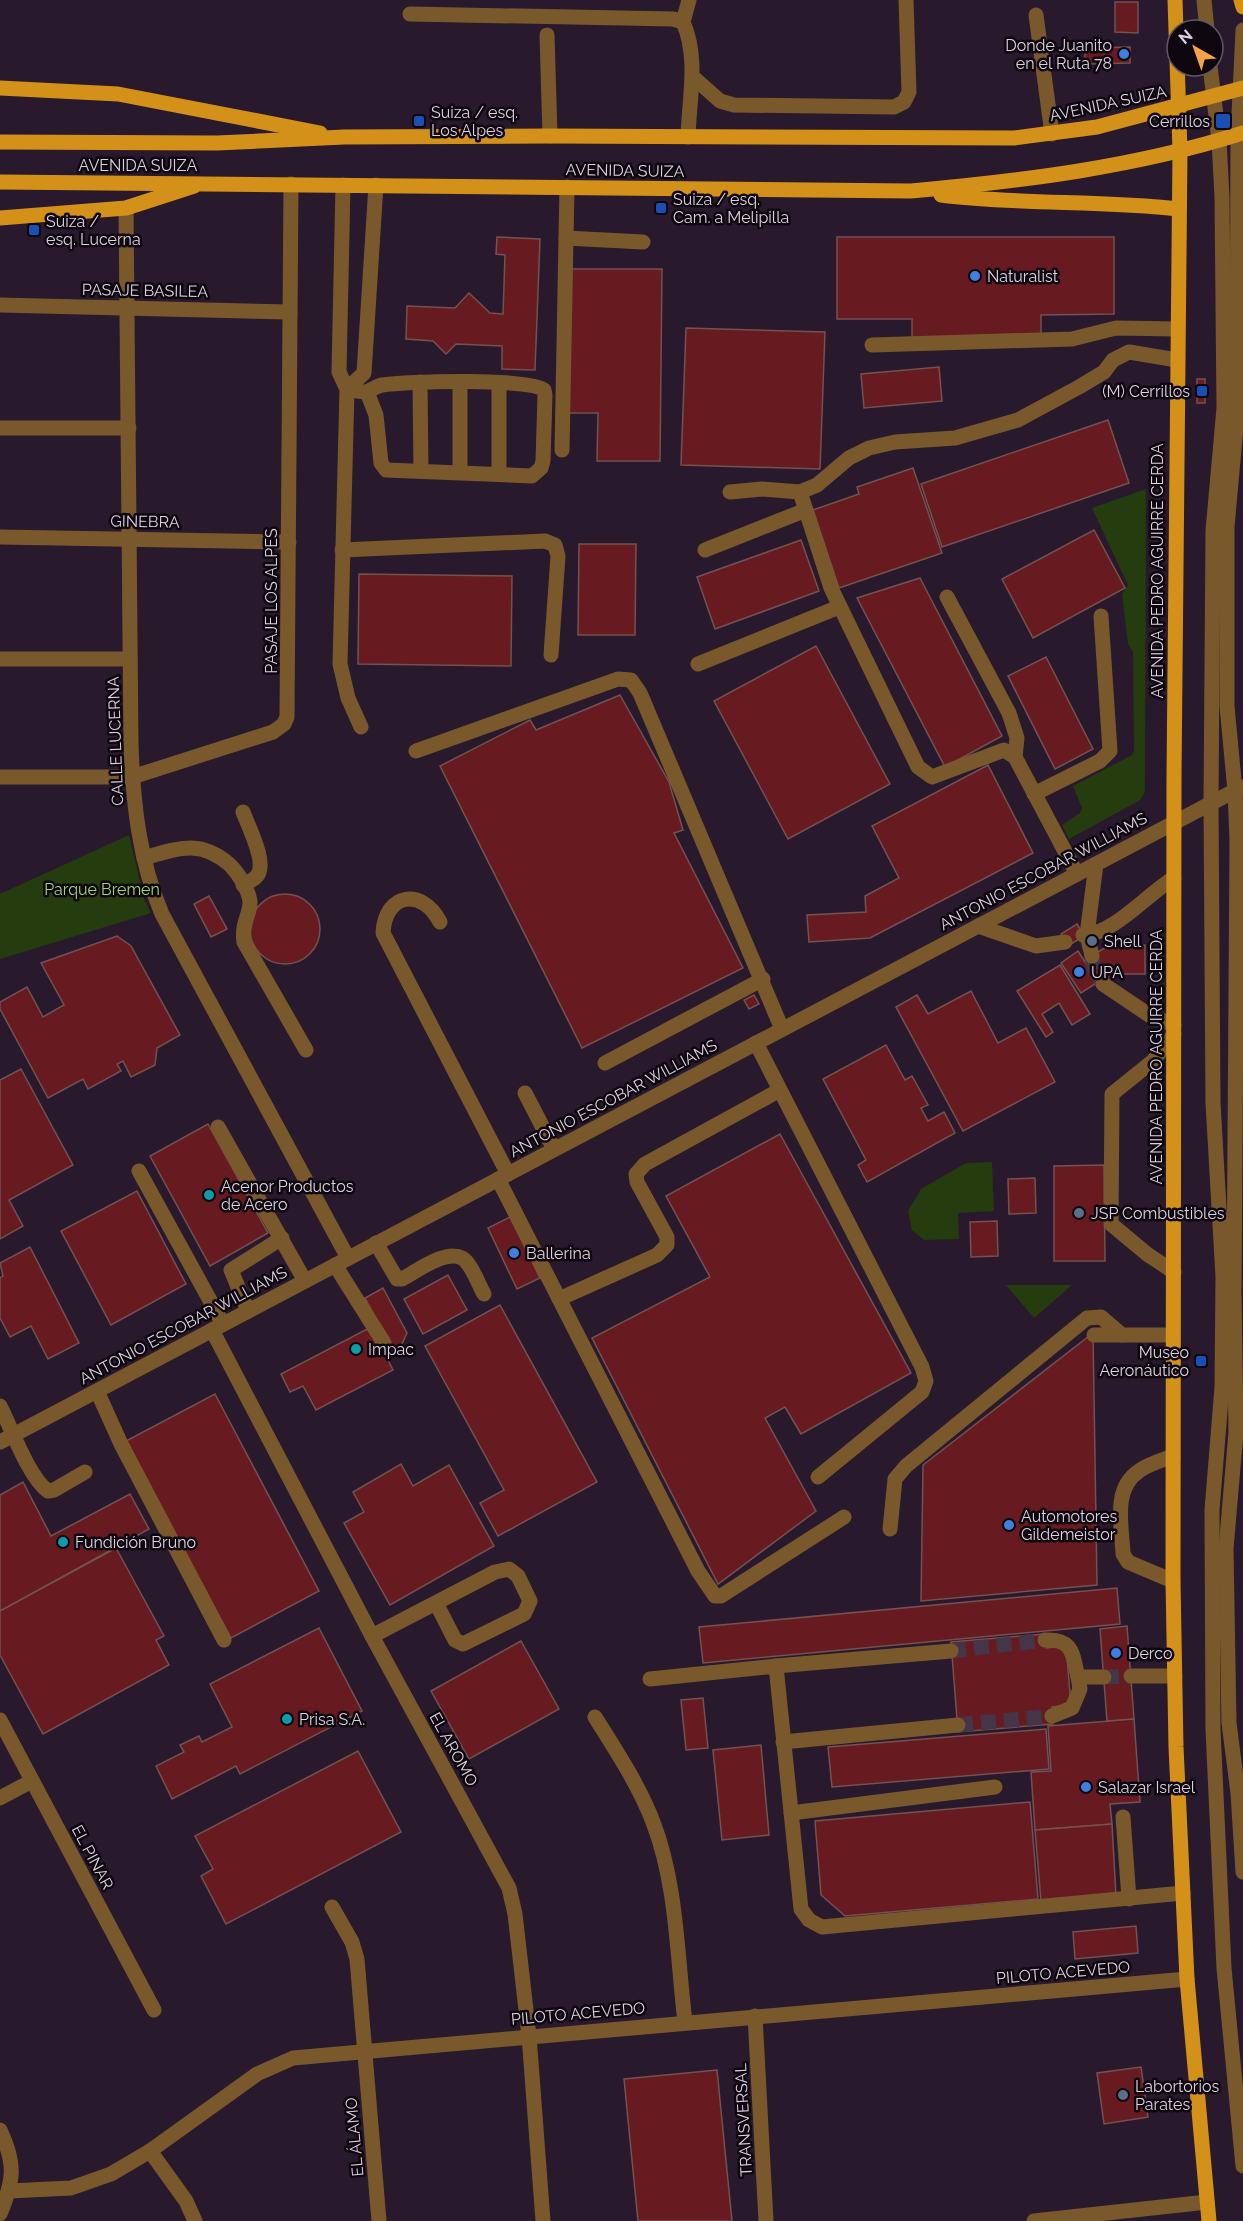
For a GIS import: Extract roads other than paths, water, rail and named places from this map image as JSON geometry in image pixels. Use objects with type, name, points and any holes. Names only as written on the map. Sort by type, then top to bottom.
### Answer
[{"type":"main road","name":"AVENIDA PEDRO AGUIRRE CERDA","points":[[1175,0],[1179,209],[1174,822],[1173,1581],[1187,1979],[1209,2221]]},
{"type":"main road","points":[[1241,0],[1243,7]]},
{"type":"main road","points":[[0,88],[118,94],[344,137]]},
{"type":"main road","name":"AVENIDA SUIZA","points":[[0,142],[217,143],[344,137],[550,136],[964,139],[1052,134],[1097,127],[1241,88]]},
{"type":"main road","name":"AVENIDA SUIZA","points":[[0,182],[911,191],[1046,176],[1179,151],[1240,134]]},
{"type":"main road","points":[[0,218],[126,208],[202,183]]},
{"type":"main road","points":[[911,191],[1001,201],[1138,205],[1179,209]]},
{"type":"street","points":[[688,137],[693,77],[688,33],[683,22],[689,0]]},
{"type":"street","points":[[693,77],[720,101],[734,105],[894,107],[904,102],[909,92],[906,0]]},
{"type":"street","points":[[1204,0],[1206,18]]},
{"type":"street","points":[[410,14],[673,18],[683,22]]},
{"type":"street","points":[[1036,15],[1052,134]]},
{"type":"street","points":[[1243,30],[1237,416],[1227,527],[1226,683],[1239,788],[1234,1293],[1236,1432],[1227,1523],[1227,1679],[1243,1872]]},
{"type":"street","points":[[548,35],[550,136]]},
{"type":"street","points":[[1212,78],[1219,140],[1222,197],[1224,408],[1213,531],[1211,803],[1213,1103],[1223,1277],[1222,1387],[1212,1510],[1213,1729],[1224,1968],[1243,2166]]},
{"type":"street","name":"PASAJE LOS ALPES","points":[[0,777],[132,777],[273,732],[284,724],[289,710],[291,184]]},
{"type":"street","points":[[343,185],[339,372],[347,389],[340,664],[348,698],[361,727]]},
{"type":"street","points":[[347,389],[364,373],[376,185]]},
{"type":"street","points":[[562,450],[567,187]]},
{"type":"street","name":"CALLE LUCERNA","points":[[126,208],[132,777],[135,817],[144,858],[162,914],[384,1343]]},
{"type":"street","points":[[566,238],[643,242]]},
{"type":"street","name":"PASAJE BASILEA","points":[[0,305],[290,312]]},
{"type":"street","points":[[872,345],[1072,339],[1116,328],[1177,329]]},
{"type":"street","points":[[730,492],[762,489],[800,492],[816,485],[849,458],[868,448],[895,442],[955,438],[1018,420],[1104,372],[1113,360],[1129,352],[1177,360]]},
{"type":"street","points":[[347,389],[367,392],[382,385],[420,382],[535,384],[544,390],[545,395],[542,468],[532,476],[460,472],[393,472],[384,467],[376,415],[367,392]]},
{"type":"street","points":[[420,382],[421,471]]},
{"type":"street","points":[[460,382],[460,472]]},
{"type":"street","points":[[499,383],[499,474]]},
{"type":"street","points":[[0,428],[129,429]]},
{"type":"street","points":[[800,492],[839,607],[918,767],[932,777],[1004,750],[1015,757],[1077,873]]},
{"type":"street","points":[[705,550],[806,510]]},
{"type":"street","name":"GINEBRA","points":[[0,537],[289,542]]},
{"type":"street","points":[[342,550],[545,541],[555,545],[558,556],[551,655]]},
{"type":"street","points":[[947,597],[1009,713],[1017,738],[1015,757]]},
{"type":"street","points":[[698,664],[839,607]]},
{"type":"street","points":[[1035,794],[1100,761],[1110,751],[1101,616]]},
{"type":"street","points":[[0,659],[130,659]]},
{"type":"street","points":[[416,751],[618,679],[631,680],[640,693],[763,979],[782,1029]]},
{"type":"street","name":"ANTONIO ESCOBAR WILLIAMS","points":[[6,1439],[1239,788]]},
{"type":"street","points":[[243,812],[258,851],[261,869],[257,877],[243,885]]},
{"type":"street","points":[[144,858],[173,850],[204,848],[220,856],[238,873],[250,902],[242,928],[244,942],[306,1050]]},
{"type":"street","points":[[1092,956],[1085,935],[1096,864]]},
{"type":"street","points":[[1085,935],[1114,925],[1153,891],[1174,878]]},
{"type":"street","points":[[440,922],[433,908],[421,900],[406,899],[392,906],[384,919],[383,933],[503,1177],[559,1299],[698,1571],[714,1596],[721,1596],[844,1517]]},
{"type":"street","points":[[978,926],[1036,946],[1065,942]]},
{"type":"street","points":[[605,1064],[763,979]]},
{"type":"street","points":[[1103,984],[1174,1030],[1153,1061],[1113,1094],[1111,1224],[1173,1272]]},
{"type":"street","points":[[756,1043],[922,1368],[926,1381],[922,1392],[818,1477]]},
{"type":"street","points":[[559,1299],[657,1255],[667,1245],[667,1237],[637,1182],[636,1174],[645,1164],[780,1090]]},
{"type":"street","points":[[525,1093],[554,1149]]},
{"type":"street","points":[[218,1127],[305,1281]]},
{"type":"street","name":"EL AROMO","points":[[139,1171],[372,1636],[509,1888],[515,1914],[529,2036],[543,2221]]},
{"type":"street","points":[[1234,1293],[1243,1221]]},
{"type":"street","points":[[248,1311],[231,1270],[282,1238]]},
{"type":"street","points":[[376,1243],[397,1279],[402,1280],[447,1256],[461,1257],[467,1263],[484,1294]]},
{"type":"street","points":[[890,1529],[895,1479],[906,1466],[1087,1318],[1101,1317],[1122,1335]]},
{"type":"street","points":[[1094,1335],[1173,1335]]},
{"type":"street","points":[[97,1391],[121,1444],[224,1640]]},
{"type":"street","points":[[0,1406],[6,1439],[43,1488],[48,1491],[85,1472]]},
{"type":"street","points":[[1173,1456],[1139,1470],[1127,1482],[1121,1493],[1123,1554],[1128,1562],[1173,1581]]},
{"type":"street","points":[[372,1636],[495,1572],[509,1569],[518,1576],[530,1601],[524,1614],[463,1644],[455,1640],[436,1603]]},
{"type":"street","points":[[1045,1640],[1065,1642],[1071,1648],[1080,1689],[1072,1708],[1052,1716]]},
{"type":"street","points":[[650,1679],[951,1651]]},
{"type":"street","points":[[776,1666],[801,1909],[809,1920],[822,1927],[1183,1893]]},
{"type":"street","points":[[1131,1677],[1175,1676]]},
{"type":"street","points":[[1078,1677],[1104,1677]]},
{"type":"street","points":[[595,1717],[637,1787],[653,1822],[668,1871],[685,2022]]},
{"type":"street","name":"EL PINAR","points":[[0,1720],[154,2010]]},
{"type":"street","points":[[783,1742],[958,1725]]},
{"type":"street","points":[[0,1798],[32,1781]]},
{"type":"street","points":[[791,1813],[995,1787]]},
{"type":"street","points":[[1123,1817],[1129,1899]]},
{"type":"street","name":"EL ÁLAMO","points":[[332,1907],[352,1942],[357,1959],[379,2221]]},
{"type":"street","name":"PILOTO ACEVEDO","points":[[9,2191],[50,2190],[84,2185],[111,2174],[150,2151],[272,2066],[293,2058],[1187,1979]]},
{"type":"street","name":"TRANSVERSAL","points":[[755,2016],[766,2221]]},
{"type":"street","points":[[0,2130],[13,2168],[9,2191],[0,2214]]},
{"type":"street","points":[[150,2151],[186,2201],[195,2221]]},
{"type":"street","points":[[1034,2221],[1207,2202]]},
{"type":"tunnel","points":[[1092,956],[1094,968],[1103,984]]},
{"type":"tunnel","points":[[951,1651],[1045,1640]]},
{"type":"tunnel","points":[[1104,1677],[1131,1676]]},
{"type":"tunnel","points":[[958,1725],[1052,1716]]},
{"type":"place","name":"Donde Juanito en el Ruta 78","points":[[1124,54]]},
{"type":"place","name":"Suiza / esq. Los Alpes","points":[[419,121]]},
{"type":"place","name":"Cerrillos","points":[[1223,121]]},
{"type":"place","name":"Suiza / esq. Cam. a Melipilla","points":[[661,208]]},
{"type":"place","name":"Suiza / esq. Lucerna","points":[[34,230]]},
{"type":"place","name":"Naturalist","points":[[975,276]]},
{"type":"place","name":"(M) Cerrillos","points":[[1202,391]]},
{"type":"place","name":"Shell","points":[[1092,941]]},
{"type":"place","name":"UPA","points":[[1079,972]]},
{"type":"place","name":"Acenor Productos de Acero","points":[[209,1195]]},
{"type":"place","name":"JSP Combustibles","points":[[1079,1213]]},
{"type":"place","name":"Ballerina","points":[[514,1253]]},
{"type":"place","name":"Impac","points":[[356,1349]]},
{"type":"place","name":"Museo Aeronáutico","points":[[1201,1361]]},
{"type":"place","name":"Automotores Gildemeistor","points":[[1009,1525]]},
{"type":"place","name":"Fundición Bruno","points":[[63,1542]]},
{"type":"place","name":"Derco","points":[[1116,1653]]},
{"type":"place","name":"Prisa S.A.","points":[[287,1719]]},
{"type":"place","name":"Salazar Israel","points":[[1086,1787]]},
{"type":"place","name":"Labortorios Parates","points":[[1123,2095]]},
{"type":"park label","name":"Parque Bremen","points":[[102,889]]}]
